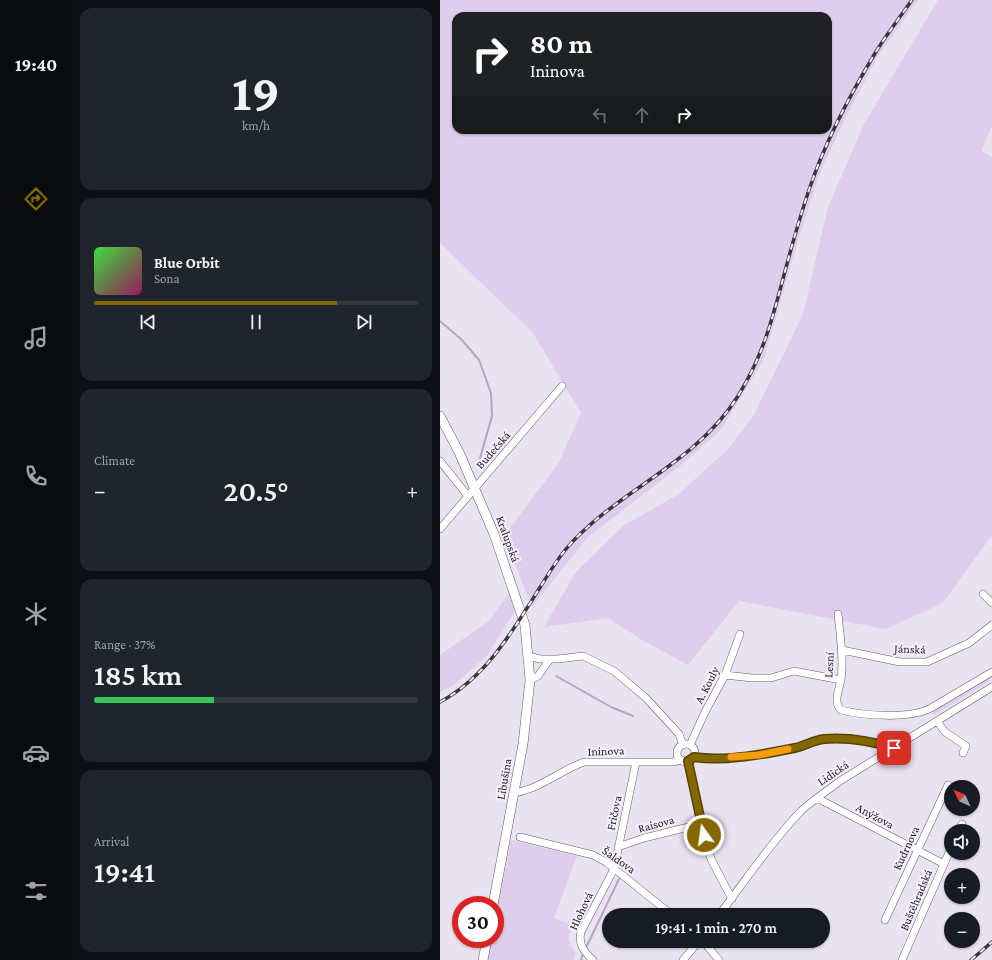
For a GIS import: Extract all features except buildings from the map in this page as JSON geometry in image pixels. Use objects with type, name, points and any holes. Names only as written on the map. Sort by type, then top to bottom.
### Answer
[{"type":"main road","name":"Kralupská","points":[[440,416],[460,452],[494,534],[525,625],[528,656]]},
{"type":"main road","name":"Libušina","points":[[495,896],[523,744],[530,680],[528,656]]},
{"type":"main road","points":[[483,960],[485,948]]},
{"type":"street","name":"Budečská","points":[[440,529],[562,386]]},
{"type":"street","points":[[440,461],[468,496]]},
{"type":"street","points":[[983,594],[992,603]]},
{"type":"street","name":"Lesní","points":[[838,614],[842,650],[841,680],[838,690],[838,706],[841,710],[886,716],[921,713],[992,672]]},
{"type":"street","name":"Jánská","points":[[842,650],[900,662],[928,662],[969,643],[992,625]]},
{"type":"street","name":"A. Kouly","points":[[686,745],[725,676],[740,634]]},
{"type":"street","points":[[528,656],[540,659],[583,656],[614,671],[646,698],[679,734],[686,745],[695,751],[688,760],[701,824],[711,859],[732,899]]},
{"type":"street","points":[[530,680],[538,676],[550,659]]},
{"type":"street","points":[[725,676],[771,678],[794,671],[841,680]]},
{"type":"street","name":"Lidická","points":[[725,908],[787,828],[802,811],[817,798],[840,781],[992,687]]},
{"type":"street","points":[[937,721],[946,732],[966,746],[963,753]]},
{"type":"street","name":"Ininova","points":[[514,793],[524,792],[538,786],[570,767],[584,762],[673,762],[759,755],[796,748],[823,739],[854,739],[894,748]]},
{"type":"street","points":[[686,745],[680,746],[678,752],[679,758],[688,760]]},
{"type":"street","name":"Fričova","points":[[614,869],[636,762]]},
{"type":"street","name":"Kudrnova","points":[[885,920],[944,794]]},
{"type":"street","name":"Anýžova","points":[[817,798],[944,864]]},
{"type":"street","name":"Raisova","points":[[618,846],[701,824]]},
{"type":"street","name":"Šaldova","points":[[520,838],[593,855],[606,862],[663,908]]},
{"type":"street","name":"Buštěhradská","points":[[902,960],[946,860]]},
{"type":"street","name":"Hlohová","points":[[594,960],[586,954],[579,938],[614,869]]},
{"type":"street","points":[[683,960],[693,948]]},
{"type":"street","points":[[709,948],[719,960]]},
{"type":"shaded area","points":[[440,0],[918,0],[878,56],[846,117],[821,170],[796,247],[764,359],[721,430],[680,466],[587,538],[532,607],[504,536],[558,464],[581,413],[533,333],[440,243]]},
{"type":"shaded area","points":[[938,0],[992,0],[992,126],[981,151],[992,157],[992,535],[943,603],[885,629],[739,601],[688,665],[642,640],[608,618],[544,627],[576,572],[623,526],[679,494],[728,449],[754,415],[803,314],[828,207],[864,124]]},
{"type":"shaded area","points":[[509,593],[515,611],[487,656],[454,685],[440,692],[440,655],[489,621]]},
{"type":"shaded area","points":[[988,678],[990,681],[934,715],[932,711]]},
{"type":"shaded area","points":[[511,840],[577,856],[554,918],[572,925],[568,940],[576,954],[573,960],[487,960],[489,948],[504,948],[504,896],[500,896]]},
{"type":"waterway","points":[[440,321],[462,340],[479,360],[491,393],[492,416],[480,458]]},
{"type":"waterway","points":[[556,676],[611,707],[633,716]]},
{"type":"waterway","points":[[585,950],[619,879]]},
{"type":"waterway","points":[[581,960],[583,954]]},
{"type":"railway","points":[[440,702],[471,680],[497,652],[519,621],[559,558],[586,528],[700,441],[720,420],[738,396],[754,367],[766,337],[793,242],[816,169],[840,117],[867,66],[912,0]]},
{"type":"railway","points":[[971,960],[992,942]]},
{"type":"slow traffic","points":[[731,757],[759,755],[788,749]]},
{"type":"route","points":[[704,835],[688,761],[692,760],[694,757],[706,759],[759,755],[796,748],[823,739],[854,739],[894,748]]}]
